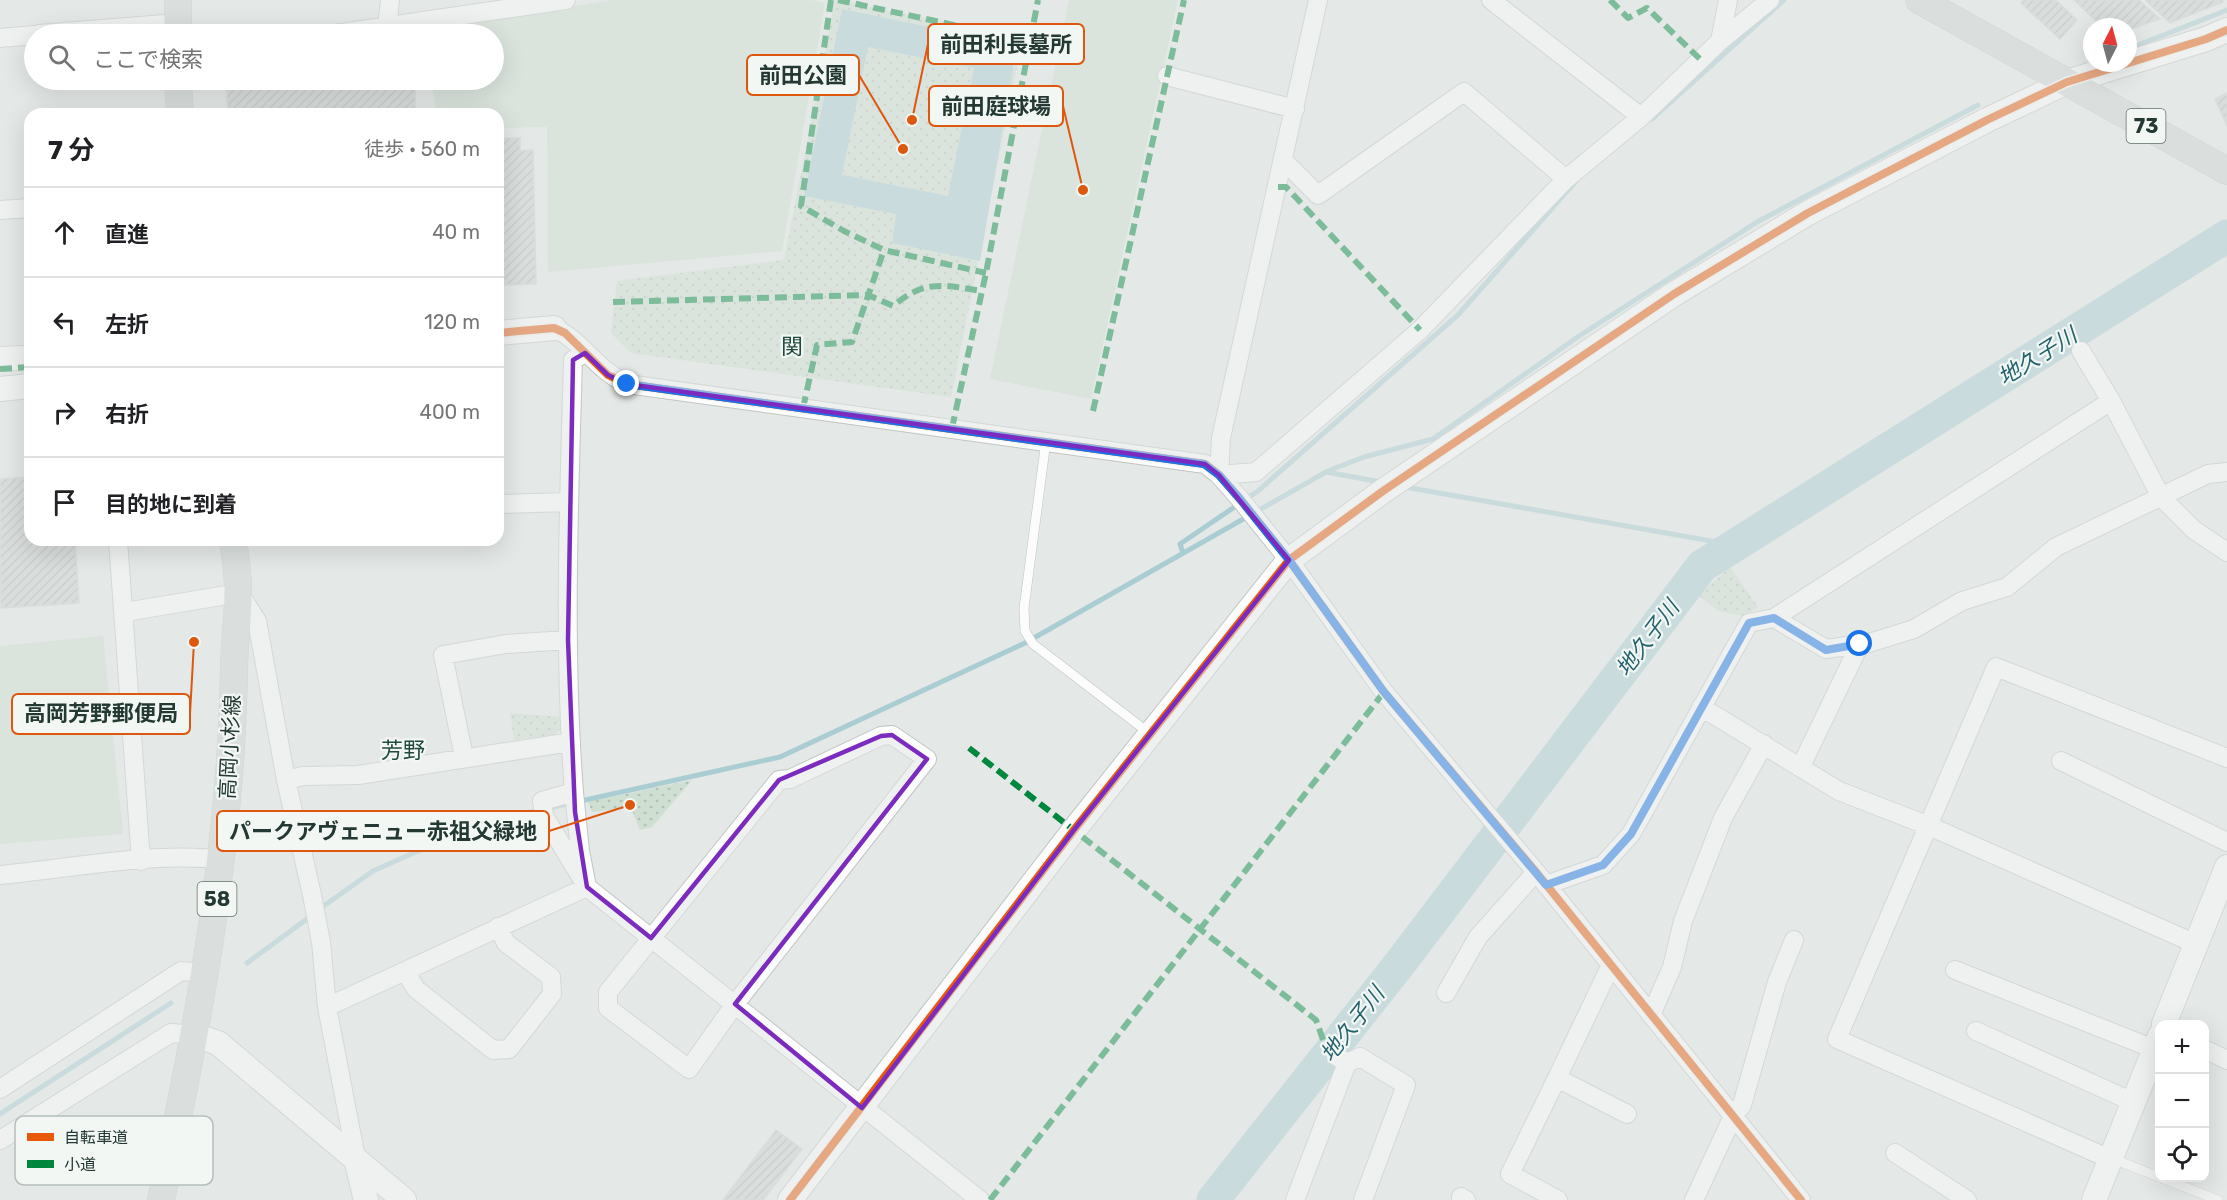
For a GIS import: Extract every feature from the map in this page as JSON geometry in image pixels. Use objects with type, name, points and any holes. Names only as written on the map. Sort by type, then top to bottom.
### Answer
[{"type":"main road","name":"73","points":[[1919,0],[2227,171]]},
{"type":"main road","points":[[179,90],[180,108]]},
{"type":"main road","name":"高岡小杉線","points":[[178,1116],[206,973],[222,860],[232,746],[235,623],[238,593],[234,546]]},
{"type":"main road","name":"高岡小杉線","points":[[161,1200],[164,1185]]},
{"type":"street","points":[[387,24],[390,0]]},
{"type":"street","points":[[1219,475],[1221,438],[1318,0]]},
{"type":"street","points":[[1491,0],[1641,117]]},
{"type":"street","points":[[1720,41],[1728,0]]},
{"type":"street","points":[[1219,475],[1256,472],[1420,330],[1566,179],[1641,117],[1720,41],[1770,0]]},
{"type":"street","points":[[406,24],[555,1]]},
{"type":"street","points":[[134,24],[178,19]]},
{"type":"street","points":[[789,1200],[1149,734],[1289,560],[1383,491],[1674,294],[1808,213],[1987,120],[2067,82],[2206,39],[2227,30]]},
{"type":"street","points":[[0,38],[24,36]]},
{"type":"street","points":[[1167,76],[1295,109]]},
{"type":"street","points":[[1284,161],[1318,195],[1464,92],[1566,179]]},
{"type":"street","points":[[0,210],[24,208]]},
{"type":"street","points":[[504,332],[554,328],[566,333],[608,375],[627,384],[1204,464],[1219,475],[1240,499],[1289,560],[1384,692],[1541,878],[1801,1200]]},
{"type":"street","points":[[2081,351],[2111,401],[2161,497],[2194,530],[2227,552]]},
{"type":"street","points":[[585,353],[573,360],[568,640],[575,800],[587,887]]},
{"type":"street","points":[[0,359],[24,359]]},
{"type":"street","points":[[0,369],[24,367]]},
{"type":"street","points":[[0,389],[24,387]]},
{"type":"street","points":[[1446,993],[1478,937],[1541,878],[1603,865],[1631,834],[1749,623],[1774,618],[2111,401]]},
{"type":"street","points":[[1774,618],[1826,650],[1860,644],[1914,629],[1962,601],[2007,586],[2056,547],[2208,474],[2227,472]]},
{"type":"street","points":[[504,504],[569,502]]},
{"type":"street","points":[[119,546],[141,861]]},
{"type":"street","points":[[125,612],[238,593],[257,621],[286,780],[321,942],[327,1006],[366,1200]]},
{"type":"street","points":[[464,757],[443,655],[506,644],[568,640]]},
{"type":"street","points":[[1801,766],[1860,644]]},
{"type":"street","points":[[2110,1159],[1837,1039],[1996,667],[2227,758]]},
{"type":"street","points":[[1701,707],[1839,791],[1929,826],[2196,944]]},
{"type":"street","points":[[892,735],[927,759],[735,1004],[689,1070],[608,1008],[608,992],[651,938],[779,780],[790,779],[881,736],[892,735]]},
{"type":"street","points":[[286,780],[303,776],[358,775],[571,742]]},
{"type":"street","points":[[1651,1015],[1672,967],[1683,921],[1723,818],[1764,744]]},
{"type":"street","points":[[2061,761],[2227,842]]},
{"type":"street","points":[[575,800],[542,801],[543,810],[587,887],[980,1200]]},
{"type":"street","points":[[0,876],[141,861],[200,857],[222,860]]},
{"type":"street","points":[[2166,1020],[2227,867]]},
{"type":"street","points":[[327,1006],[587,887]]},
{"type":"street","points":[[405,971],[416,989],[494,1050],[508,1049],[552,994],[551,977],[506,943],[498,927]]},
{"type":"street","points":[[1694,1200],[1733,1116],[1742,1105],[1777,982],[1794,940]]},
{"type":"street","points":[[1558,1200],[1510,1174],[1611,965]]},
{"type":"street","points":[[1955,970],[2155,1041]]},
{"type":"street","points":[[0,1089],[181,971],[206,973]]},
{"type":"street","points":[[1976,1031],[2133,1102]]},
{"type":"street","points":[[38,1116],[171,1033],[195,1035],[218,1043],[357,1163],[404,1200]]},
{"type":"street","points":[[2094,1200],[2155,1047]]},
{"type":"street","points":[[2209,1051],[2227,1060]]},
{"type":"street","points":[[1295,1200],[1341,1059],[1360,1057],[1406,1085],[1363,1200]]},
{"type":"street","points":[[1557,1078],[1627,1114]]},
{"type":"street","points":[[0,1140],[15,1131]]},
{"type":"street","points":[[1895,1153],[1967,1200]]},
{"type":"lane","points":[[1046,441],[1024,608],[1025,631],[1033,644],[1149,734]]},
{"type":"lane","points":[[2110,1159],[2218,1200]]},
{"type":"highlighted area","points":[[585,353],[608,375],[627,384],[1205,464],[1219,475],[1289,560],[1074,830],[862,1108],[735,1004],[927,759],[892,735],[881,736],[779,780],[651,938],[587,887],[575,812],[568,640],[573,360]]},
{"type":"green space","points":[[613,0],[811,0],[825,3],[782,251],[548,272],[547,127],[504,128],[504,108],[435,108],[433,90],[504,90],[504,24],[460,24]]},
{"type":"green space","points":[[835,0],[1023,37],[951,397],[631,353],[611,333],[617,281],[784,260]]},
{"type":"green space","points":[[1069,0],[1178,0],[1091,399],[990,379]]},
{"type":"green space","points":[[1730,567],[1758,607],[1743,616],[1719,611],[1698,595]]},
{"type":"green space","points":[[103,636],[123,834],[0,844],[0,646]]},
{"type":"green space","points":[[510,713],[561,717],[561,730],[553,735],[514,740]]},
{"type":"green space","points":[[692,780],[652,827],[640,830],[631,808],[592,812],[588,802]]},
{"type":"water","points":[[842,9],[1017,45],[980,261],[892,243],[896,214],[804,196]],"holes":[[[868,47],[974,68],[948,196],[842,175]]]},
{"type":"building","points":[[2024,0],[2056,0],[2077,20],[2060,39],[2021,3]]},
{"type":"building","points":[[2074,0],[2139,0],[2160,19],[2137,27],[2137,18],[2093,18]]},
{"type":"building","points":[[2145,0],[2222,0],[2223,2],[2170,23]]},
{"type":"building","points":[[227,90],[415,90],[415,108],[228,108]]},
{"type":"building","points":[[2227,93],[2227,126],[2215,99]]},
{"type":"building","points":[[504,138],[520,138],[520,151],[533,150],[536,284],[504,285]]},
{"type":"building","points":[[24,477],[24,546],[75,546],[79,603],[1,608],[0,479]]},
{"type":"building","points":[[776,1130],[802,1149],[763,1200],[723,1200]]},
{"type":"waterway","points":[[1652,119],[1784,0]]},
{"type":"waterway","points":[[2137,45],[2227,10]]},
{"type":"waterway","points":[[1328,471],[1364,457],[1433,439],[1579,336],[1757,222],[1978,105]]},
{"type":"waterway","points":[[1183,553],[1180,544],[1258,491],[1458,315],[1577,180]]},
{"type":"waterway","name":"地久子川","points":[[1213,1200],[1401,962],[1702,566],[2227,236]]},
{"type":"waterway","points":[[549,808],[780,757],[1025,643],[1326,472],[1381,482]]},
{"type":"waterway","points":[[1405,487],[1734,545]]},
{"type":"waterway","points":[[318,910],[373,871],[418,851],[540,809]]},
{"type":"waterway","points":[[247,963],[311,916]]},
{"type":"waterway","points":[[0,1114],[171,1003]]},
{"type":"marked path","points":[[831,0],[801,206],[844,231],[884,250],[986,273]]},
{"type":"marked path","points":[[838,0],[1028,41]]},
{"type":"marked path","points":[[952,428],[986,273],[1038,0]]},
{"type":"marked path","points":[[1093,411],[1184,0]]},
{"type":"marked path","points":[[1610,0],[1628,18],[1647,8],[1701,60]]},
{"type":"marked path","points":[[1278,187],[1286,187],[1420,330]]},
{"type":"marked path","points":[[803,408],[817,345],[852,342],[884,250]]},
{"type":"marked path","points":[[613,302],[868,295],[893,306],[915,291],[935,286],[982,291]]},
{"type":"marked path","points":[[0,369],[24,367]]},
{"type":"marked path","points":[[990,1200],[1384,692]]},
{"type":"marked path","points":[[969,748],[1316,1020],[1326,1048],[1336,1056]]},
{"type":"cycle path","points":[[790,1200],[1074,830],[1289,560],[1383,491],[1674,294],[1808,213],[1987,120],[2067,82],[2206,39],[2227,30]]},
{"type":"cycle path","points":[[504,332],[554,328],[565,333],[608,375],[627,384],[1205,464],[1219,475],[1240,499],[1289,560],[1384,692],[1536,872],[1801,1200]]},
{"type":"place","name":"前田利長墓所","points":[[912,120]]},
{"type":"place","name":"前田公園","points":[[903,149]]},
{"type":"place","name":"前田庭球場","points":[[1083,190]]},
{"type":"place","name":"高岡芳野郵便局","points":[[194,642]]},
{"type":"place","name":"パークアヴェニュー赤祖父緑地","points":[[630,805]]},
{"type":"district","name":"関","points":[[792,346]]},
{"type":"district","name":"芳野","points":[[403,750]]},
{"type":"route","points":[[627,384],[1204,464],[1219,475],[1240,499],[1289,560],[1384,692],[1546,885],[1603,865],[1631,834],[1749,623],[1774,618],[1826,650],[1860,644]]}]
